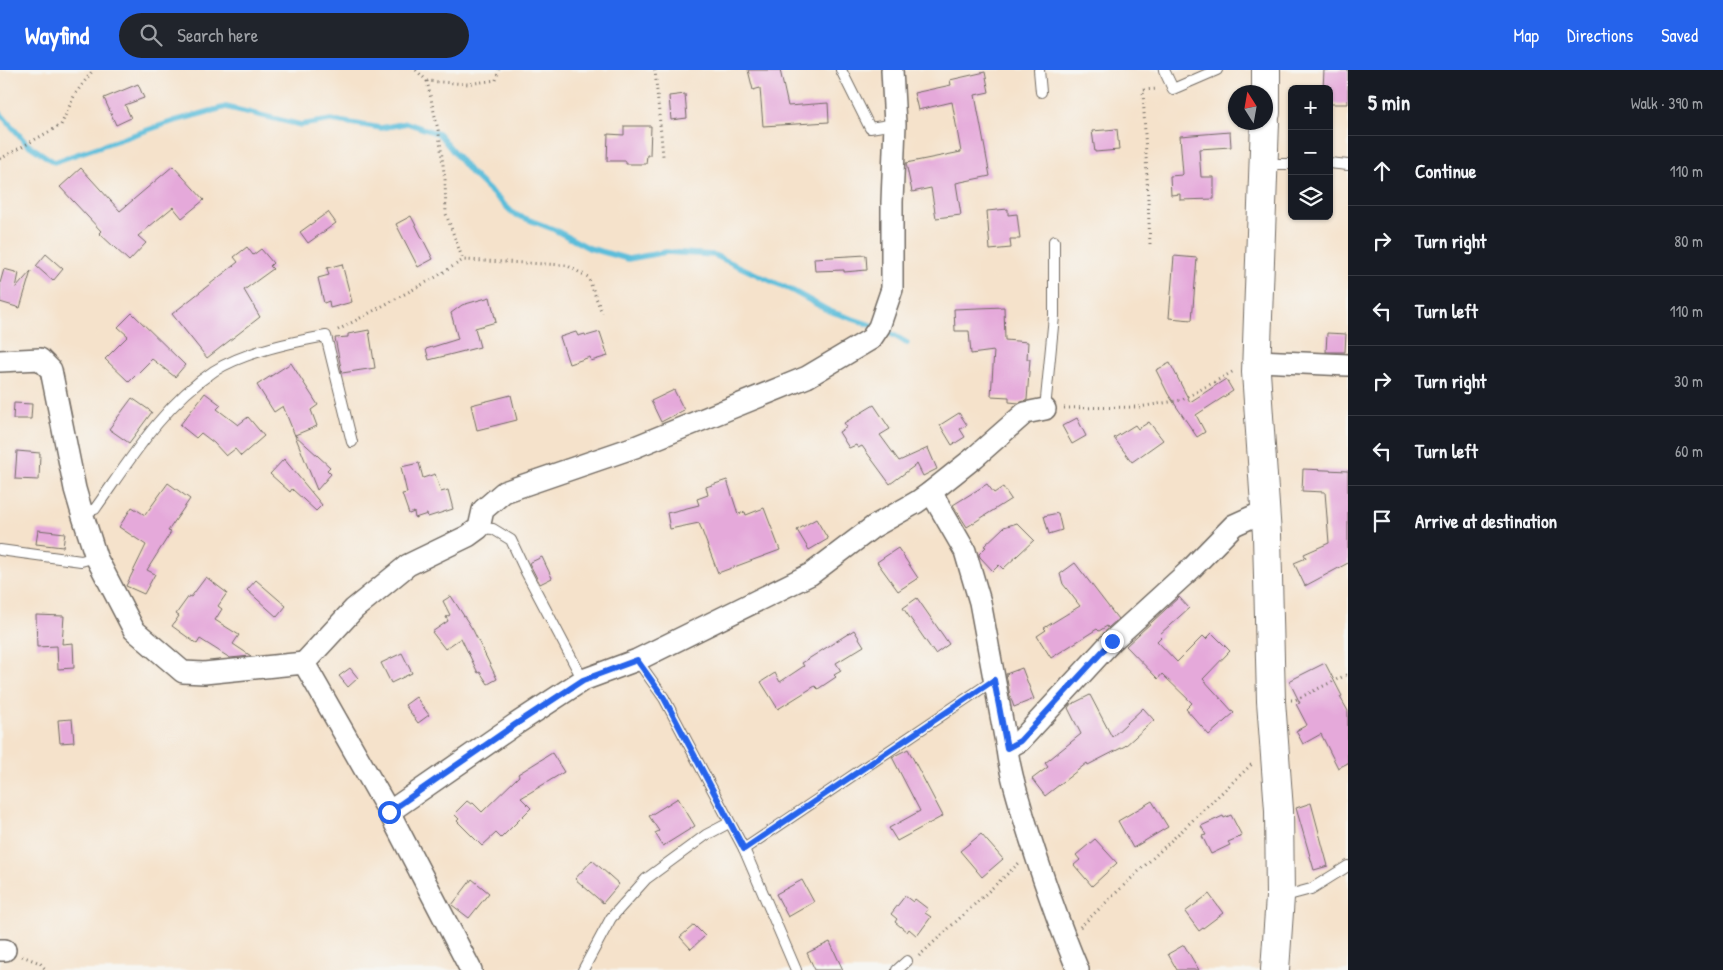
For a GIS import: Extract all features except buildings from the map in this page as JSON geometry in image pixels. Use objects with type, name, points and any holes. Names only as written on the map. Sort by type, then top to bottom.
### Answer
[{"type":"street","points":[[0,361],[40,359],[51,370],[75,489],[96,557],[134,630],[182,672],[204,672],[304,663],[354,609],[408,565],[468,536],[479,528],[483,510],[504,492],[635,447],[807,377],[872,340],[879,327],[892,289],[892,202],[895,124],[892,70]]},
{"type":"street","points":[[1266,70],[1266,85]]},
{"type":"street","points":[[1265,130],[1256,367],[1265,511],[1271,701],[1279,810],[1280,897],[1274,970]]},
{"type":"street","points":[[1256,367],[1348,364]]},
{"type":"street","points":[[389,812],[583,680],[637,660],[811,574],[873,527],[931,492],[976,457],[1025,413],[1046,409]]},
{"type":"street","points":[[931,492],[965,551],[980,602],[1007,748],[1008,764],[1034,849],[1078,970]]},
{"type":"street","points":[[1007,748],[1020,741],[1112,641],[1191,569],[1234,525],[1265,511]]},
{"type":"street","points":[[304,663],[389,812],[471,970]]},
{"type":"lane","points":[[841,70],[870,128],[895,124]]},
{"type":"lane","points":[[1039,70],[1041,92]]},
{"type":"lane","points":[[1164,70],[1173,89],[1217,70]]},
{"type":"lane","points":[[1333,163],[1348,165]]},
{"type":"lane","points":[[1265,164],[1288,164]]},
{"type":"lane","points":[[1046,409],[1054,316],[1054,242]]},
{"type":"lane","points":[[82,513],[95,509],[148,434],[183,396],[214,372],[240,358],[302,340],[326,336],[352,442]]},
{"type":"lane","points":[[479,528],[493,529],[511,540],[583,680]]},
{"type":"lane","points":[[0,550],[81,561],[96,557]]},
{"type":"lane","points":[[637,660],[664,698],[744,849],[794,969]]},
{"type":"lane","points":[[744,849],[994,680]]},
{"type":"lane","points":[[583,970],[611,918],[646,879],[706,835],[729,823]]},
{"type":"lane","points":[[1280,897],[1311,889],[1348,866]]},
{"type":"path","points":[[0,159],[61,125],[75,94],[93,70]]},
{"type":"path","points":[[416,70],[427,81],[439,134],[445,180],[446,214],[463,260]]},
{"type":"path","points":[[427,81],[468,84],[496,80],[499,70]]},
{"type":"path","points":[[655,70],[663,156]]},
{"type":"path","points":[[1150,244],[1144,90],[1173,89]]},
{"type":"path","points":[[326,336],[436,277],[463,260],[566,265],[588,276],[602,313]]},
{"type":"path","points":[[1046,409],[1139,407],[1182,400],[1235,370],[1256,367]]},
{"type":"path","points":[[1271,701],[1295,700],[1348,674]]},
{"type":"path","points":[[1066,940],[1256,760],[1275,755]]},
{"type":"path","points":[[902,966],[904,970],[1034,849]]},
{"type":"path","points":[[2,950],[40,963],[46,970]]},
{"type":"waterway","points":[[0,113],[27,144],[54,162],[174,121],[226,107],[301,125],[331,120],[381,128],[407,123],[439,134],[470,172],[514,214],[553,229],[589,248],[628,259],[666,252],[714,255],[793,291],[829,311],[874,326]]},
{"type":"waterway","points":[[883,329],[907,343]]},
{"type":"route","points":[[389,812],[583,680],[637,660],[664,698],[744,849],[994,680],[1007,748],[1020,741],[1112,641]]}]
